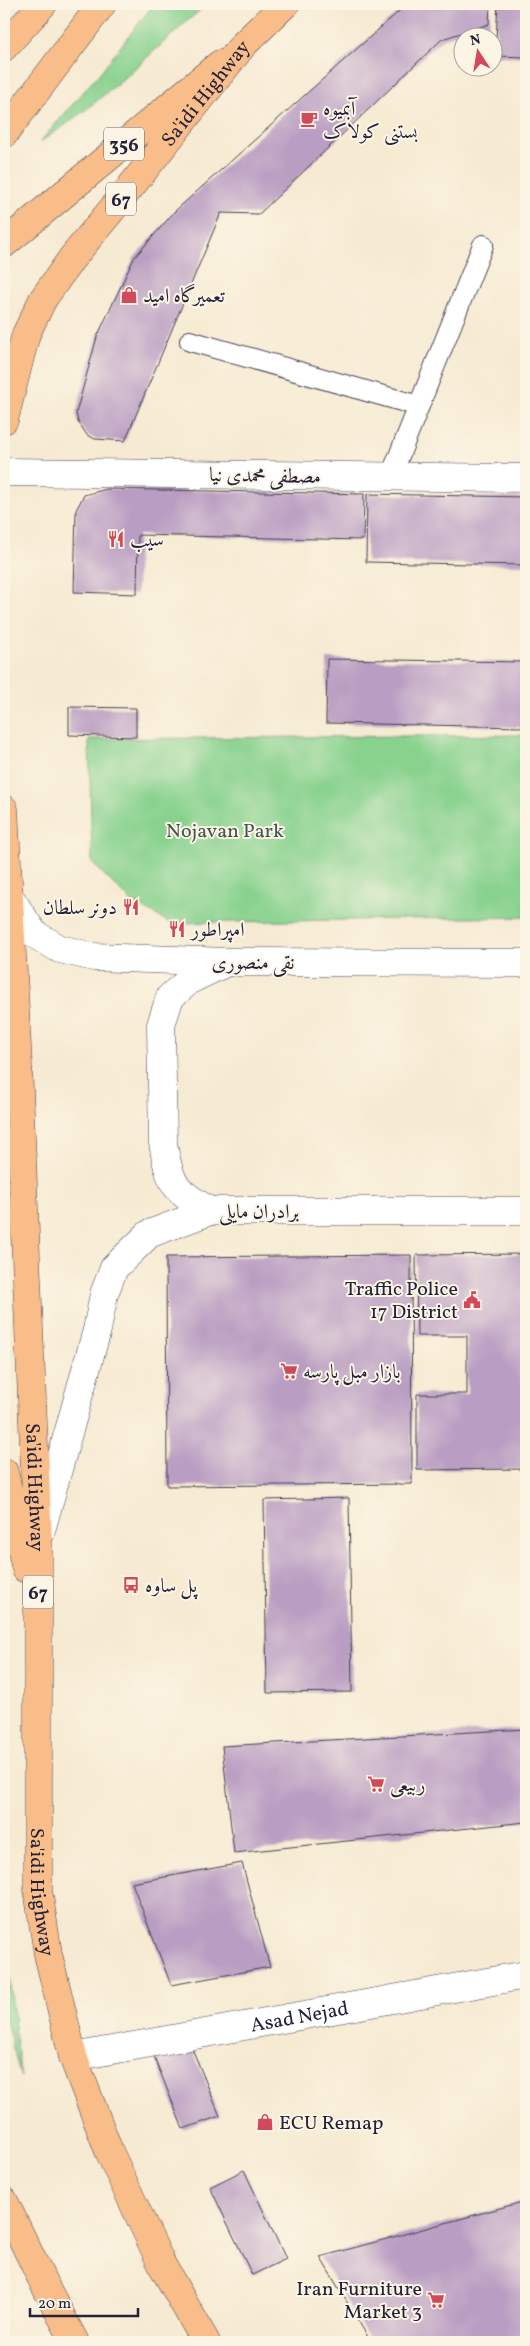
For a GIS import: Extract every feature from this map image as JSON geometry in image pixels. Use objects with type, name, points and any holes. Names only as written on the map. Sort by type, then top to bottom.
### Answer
[{"type":"main road","points":[[4,47],[43,4]]},
{"type":"main road","points":[[4,134],[102,4]]},
{"type":"main road","name":"Sa'idi Highway","points":[[4,420],[26,334],[43,299],[72,258],[134,184],[243,45],[285,4]]},
{"type":"main road","name":"356","points":[[4,244],[243,45]]},
{"type":"main road","name":"Sa'idi Highway","points":[[4,809],[7,893],[17,1048],[38,1543],[38,1890],[48,1954],[73,2057],[109,2151],[162,2265],[206,2342]]},
{"type":"main road","points":[[4,1472],[38,1624]]},
{"type":"main road","points":[[4,2201],[43,2282],[75,2342]]},
{"type":"street","name":"مصطفی محمدی نیا","points":[[4,472],[526,478]]},
{"type":"street","name":"نقی منصوری","points":[[7,893],[34,934],[60,949],[94,957],[228,962],[526,963]]},
{"type":"street","points":[[210,1211],[185,1197],[175,1185],[166,1162],[163,1143],[161,1024],[170,998],[190,980],[228,962]]},
{"type":"street","name":"برادران مایلی","points":[[38,1543],[97,1330],[104,1294],[114,1268],[149,1234],[210,1211],[526,1211]]},
{"type":"street","name":"Asad Nejad","points":[[73,2057],[526,1975]]},
{"type":"lane","points":[[391,476],[482,245]]},
{"type":"lane","points":[[190,341],[419,406]]},
{"type":"green space","points":[[154,4],[207,4],[106,94],[40,142],[99,74]]},
{"type":"green space","name":"Nojavan Park","points":[[526,735],[526,917],[170,923],[131,901],[92,863],[89,739]]},
{"type":"green space","points":[[4,1934],[21,2078],[4,2013]]},
{"type":"building","points":[[407,4],[490,4],[489,24],[476,28],[452,28],[452,36],[442,39],[259,214],[221,213],[125,441],[95,439],[87,435],[78,422],[76,413],[97,337],[134,258],[175,211]]},
{"type":"building","points":[[498,4],[526,4],[526,57],[502,56],[502,28],[497,28]]},
{"type":"building","points":[[107,489],[364,494],[363,540],[138,535],[137,594],[74,592],[76,510],[84,495]]},
{"type":"building","points":[[367,494],[525,497],[523,565],[366,562]]},
{"type":"building","points":[[327,659],[524,662],[522,727],[326,723]]},
{"type":"building","points":[[69,707],[136,708],[136,737],[69,735]]},
{"type":"building","points":[[526,1254],[526,1469],[417,1470],[417,1394],[467,1394],[467,1336],[417,1336],[416,1255]]},
{"type":"building","name":"بازار مبل پارسه","points":[[411,1255],[412,1484],[167,1486],[166,1257]]},
{"type":"building","points":[[349,1498],[352,1692],[267,1693],[264,1500]]},
{"type":"building","name":"ربیعی","points":[[526,1729],[526,1822],[234,1853],[222,1746]]},
{"type":"building","points":[[242,1863],[270,1967],[171,1985],[132,1883]]},
{"type":"building","points":[[189,2041],[220,2116],[183,2129],[153,2054]]},
{"type":"building","points":[[244,2170],[286,2259],[252,2275],[210,2187]]},
{"type":"building","name":"Iran Furniture Market 3","points":[[526,2201],[526,2342],[371,2342],[320,2257]]},
{"type":"place","name":"آبمیوه بستنی کولاک","points":[[309,119]]},
{"type":"place","name":"تعمیرگاه امید","points":[[129,295]]},
{"type":"place","name":"سیب","points":[[116,539]]},
{"type":"place","name":"دونر سلطان","points":[[131,907]]},
{"type":"place","name":"امپراطور","points":[[177,929]]},
{"type":"place","name":"Traffic Police 17 District","points":[[472,1300]]},
{"type":"place","name":"بازار مبل پارسه","points":[[289,1371]]},
{"type":"place","name":"پل ساوه","points":[[131,1585]]},
{"type":"place","name":"ربیعی","points":[[376,1784]]},
{"type":"place","name":"ECU Remap","points":[[265,2122]]},
{"type":"place","name":"Iran Furniture Market 3","points":[[436,2300]]}]
